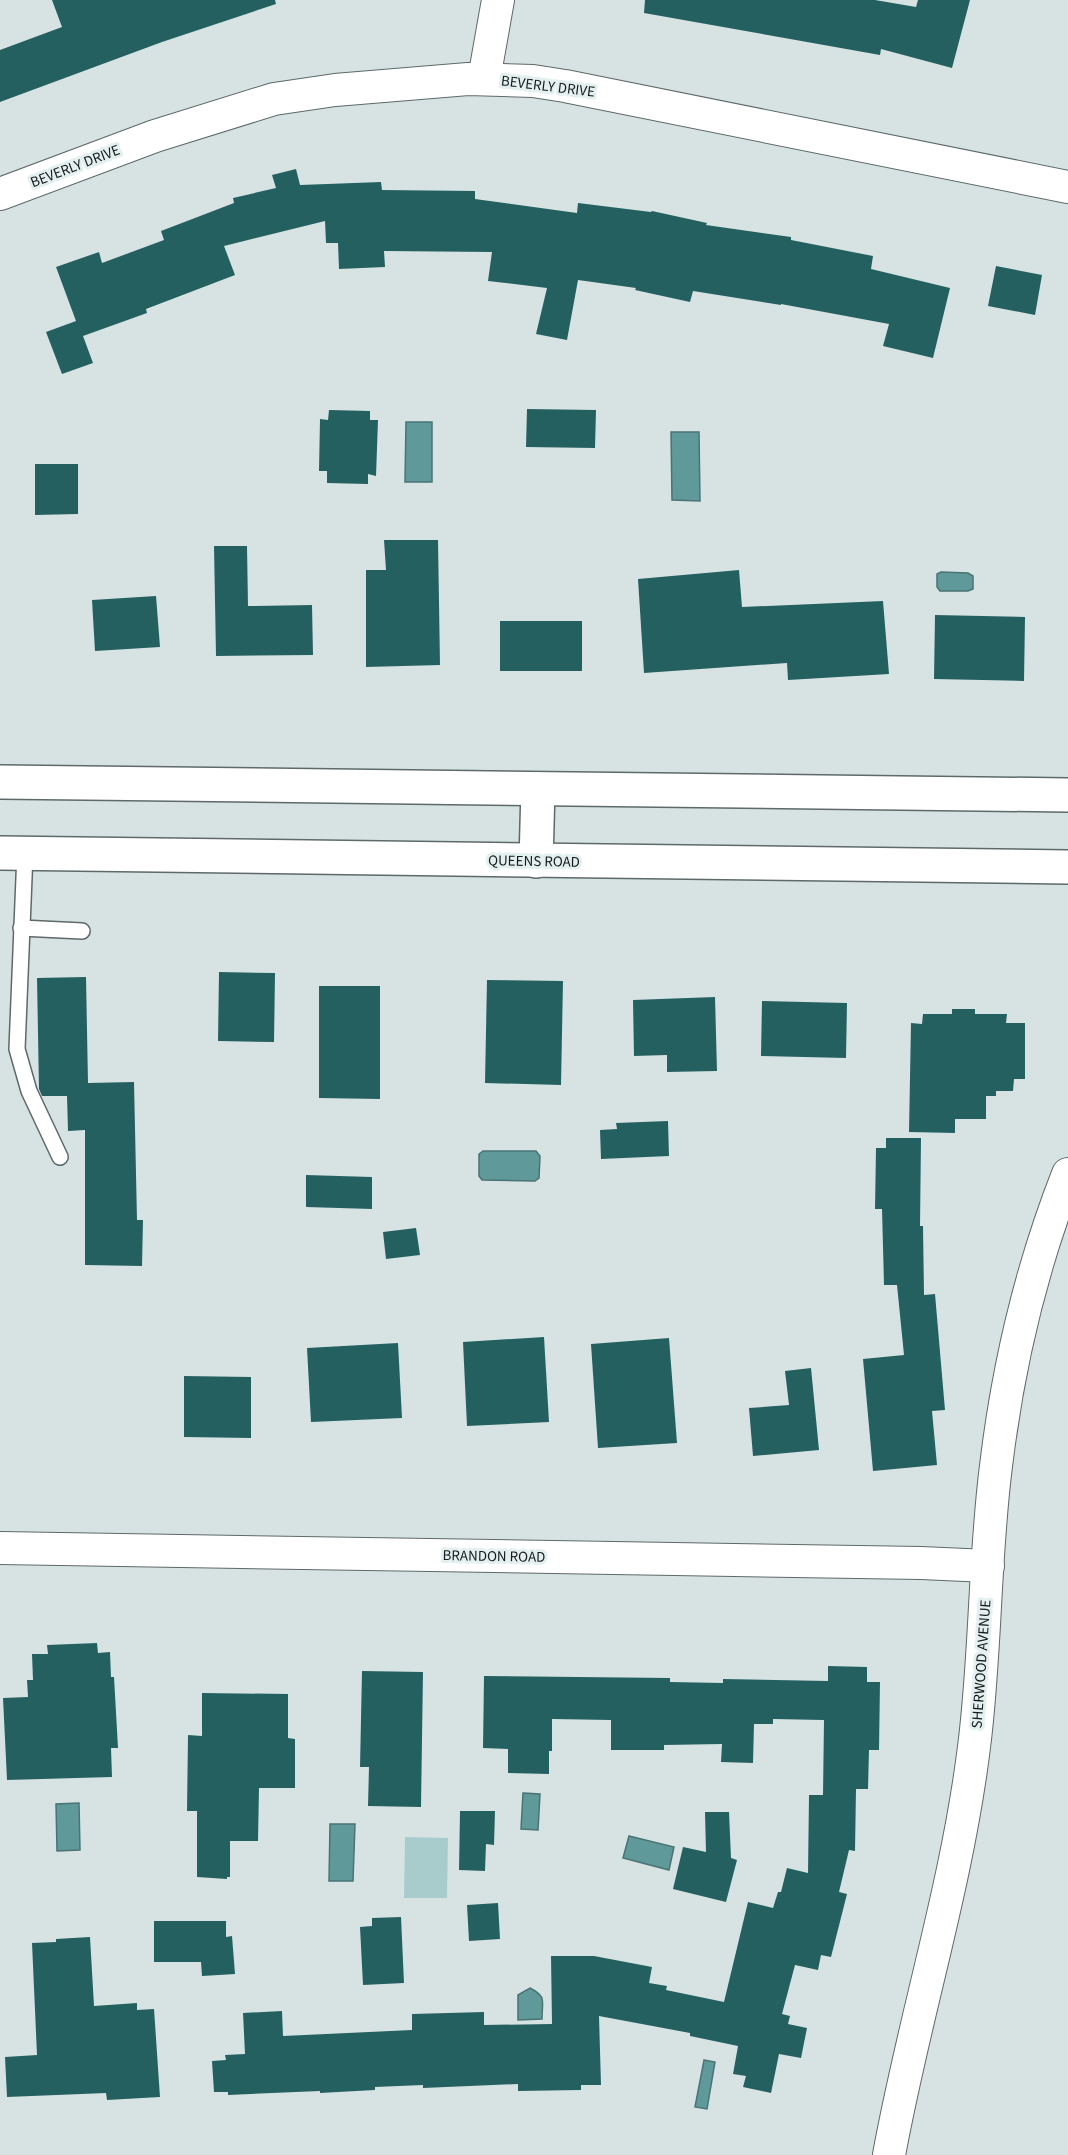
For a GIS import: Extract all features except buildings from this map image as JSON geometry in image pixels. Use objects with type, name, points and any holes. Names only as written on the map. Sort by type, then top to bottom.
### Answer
[{"type":"street","points":[[484,79],[498,0]]},
{"type":"street","name":"BEVERLY DRIVE","points":[[0,194],[155,136],[274,99],[335,90],[484,79],[533,81],[565,86],[1068,187]]},
{"type":"street","points":[[0,782],[1068,795]]},
{"type":"street","points":[[536,861],[538,789]]},
{"type":"street","name":"QUEENS ROAD","points":[[12,853],[1068,867]]},
{"type":"street","name":"SHERWOOD AVENUE","points":[[889,2155],[960,1841],[982,1674],[996,1465],[1010,1376],[1034,1275],[1068,1174]]},
{"type":"street","name":"BRANDON ROAD","points":[[0,1548],[988,1566]]},
{"type":"lane","points":[[12,853],[21,928],[17,1048],[29,1091],[60,1157]]},
{"type":"lane","points":[[21,928],[82,931]]},
{"type":"shaded area","points":[[406,422],[432,422],[432,482],[405,482]]},
{"type":"shaded area","points":[[671,432],[699,432],[700,501],[672,500]]},
{"type":"shaded area","points":[[941,572],[968,573],[973,576],[973,589],[940,591],[937,587],[937,574]]},
{"type":"shaded area","points":[[483,1151],[536,1151],[540,1156],[539,1178],[535,1181],[482,1180],[479,1176],[479,1154]]},
{"type":"shaded area","points":[[523,1793],[540,1794],[538,1830],[521,1829]]},
{"type":"shaded area","points":[[79,1803],[80,1850],[57,1851],[56,1804]]},
{"type":"shaded area","points":[[330,1824],[355,1824],[353,1881],[329,1881]]},
{"type":"shaded area","points":[[629,1836],[674,1847],[669,1870],[623,1858]]},
{"type":"shaded area","points":[[405,1837],[448,1838],[447,1898],[404,1898]]},
{"type":"shaded area","points":[[530,1988],[541,1997],[542,2019],[518,2020],[518,1995]]},
{"type":"shaded area","points":[[704,2060],[715,2062],[707,2109],[695,2107]]}]
